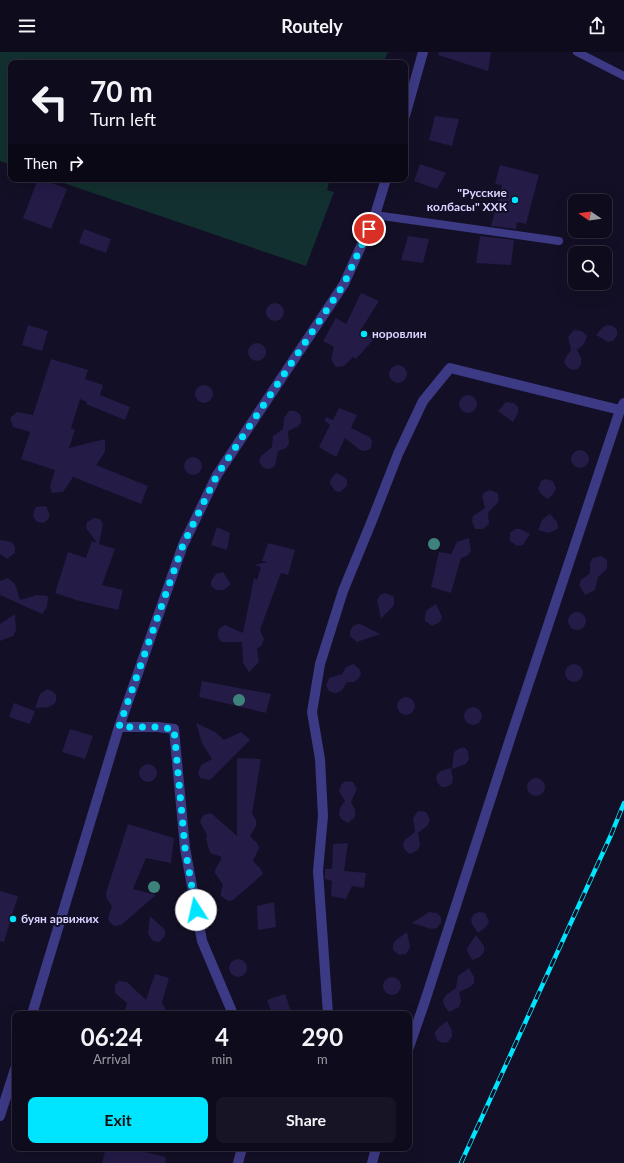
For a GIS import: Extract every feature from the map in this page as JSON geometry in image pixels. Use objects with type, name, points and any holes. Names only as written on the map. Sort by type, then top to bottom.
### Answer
[{"type":"street","points":[[408,105],[423,52]]},
{"type":"street","points":[[33,1011],[119,727],[183,545],[217,475],[344,284],[375,215],[385,182]]},
{"type":"street","points":[[328,1011],[318,871],[323,816],[320,759],[312,712],[320,664],[343,591],[398,454],[423,402],[450,368],[622,406],[412,1037]]},
{"type":"street","points":[[119,727],[158,727],[174,729],[185,848],[202,940],[232,1011]]},
{"type":"street","points":[[0,1116],[12,1078]]},
{"type":"street","points":[[238,1163],[241,1151]]},
{"type":"street","points":[[372,1163],[375,1151]]},
{"type":"lane","points":[[577,52],[624,76]]},
{"type":"lane","points":[[375,215],[559,241]]},
{"type":"green space","points":[[0,52],[388,52],[384,60],[8,60],[8,164],[0,161]]},
{"type":"green space","points":[[61,182],[329,182],[327,190],[334,192],[306,266]]},
{"type":"building","points":[[439,52],[491,52],[488,71],[438,55]]},
{"type":"building","points":[[435,116],[459,119],[452,146],[429,140]]},
{"type":"building","points":[[420,164],[446,173],[437,189],[414,181]]},
{"type":"building","name":"\"Русские колбасы\" ХХК","points":[[500,165],[539,175],[526,224],[517,222],[516,229],[491,226],[502,185],[495,184]]},
{"type":"building","points":[[37,182],[50,182],[67,189],[51,229],[23,218]]},
{"type":"building","points":[[84,229],[111,239],[106,253],[79,243]]},
{"type":"building","points":[[408,236],[429,239],[423,263],[401,260]]},
{"type":"building","points":[[480,236],[514,240],[511,265],[476,263]]},
{"type":"building","points":[[361,293],[379,301],[360,331],[374,339],[356,359],[353,357],[344,366],[335,366],[331,359],[334,347],[323,341],[336,318],[346,324]]},
{"type":"building","points":[[275,303],[281,306],[284,312],[281,318],[275,321],[269,318],[266,312],[269,306]]},
{"type":"building","points":[[28,325],[48,331],[42,351],[22,345]]},
{"type":"building","points":[[608,325],[613,326],[617,330],[617,336],[613,341],[608,342],[596,335],[603,327]]},
{"type":"building","points":[[574,330],[582,331],[587,336],[584,344],[577,350],[581,358],[581,364],[578,369],[572,370],[567,367],[564,362],[571,350],[568,337]]},
{"type":"building","points":[[257,343],[263,346],[266,352],[263,358],[257,361],[251,358],[248,352],[251,346]]},
{"type":"building","points":[[51,359],[88,370],[85,379],[103,385],[100,395],[130,407],[125,420],[86,404],[87,402],[80,399],[71,428],[75,430],[69,448],[105,439],[105,452],[96,465],[148,486],[141,504],[73,477],[63,492],[52,493],[50,486],[55,470],[21,459],[30,432],[13,427],[10,418],[17,412],[33,415]]},
{"type":"building","points":[[398,365],[404,368],[407,374],[404,380],[398,383],[392,380],[389,374],[392,368]]},
{"type":"building","points":[[204,385],[210,388],[213,394],[210,400],[204,403],[198,400],[195,394],[198,388]]},
{"type":"building","points":[[468,395],[474,398],[477,404],[474,410],[468,413],[462,410],[459,404],[462,398]]},
{"type":"building","points":[[506,402],[514,403],[518,407],[518,413],[513,422],[498,411]]},
{"type":"building","points":[[339,408],[357,415],[351,428],[370,437],[372,442],[371,448],[363,451],[360,450],[345,438],[336,457],[319,447],[330,425],[324,420],[326,417],[333,420]]},
{"type":"building","points":[[289,411],[295,411],[300,414],[301,423],[297,427],[288,431],[289,444],[286,448],[278,451],[275,466],[270,469],[264,468],[259,461],[261,456],[272,447],[273,436],[283,429],[284,418]]},
{"type":"building","points":[[580,450],[586,453],[589,459],[586,465],[580,468],[574,465],[571,459],[574,453]]},
{"type":"building","points":[[193,457],[199,460],[202,466],[199,472],[193,475],[187,472],[184,466],[187,460]]},
{"type":"building","points":[[336,473],[343,476],[347,480],[347,486],[340,492],[335,491],[330,484],[331,479]]},
{"type":"building","points":[[546,479],[553,481],[556,488],[554,493],[548,499],[541,494],[538,489],[541,481]]},
{"type":"building","points":[[490,490],[498,493],[499,501],[488,513],[489,524],[483,529],[475,529],[472,521],[473,516],[485,508],[482,496],[485,492]]},
{"type":"building","points":[[46,506],[49,513],[49,518],[44,523],[37,522],[33,516],[36,507]]},
{"type":"building","points":[[550,514],[557,522],[558,528],[548,533],[538,530],[542,520]]},
{"type":"building","points":[[94,518],[100,519],[103,524],[99,544],[115,549],[102,585],[123,590],[118,610],[76,600],[55,593],[68,552],[86,558],[92,541],[97,543],[86,528],[87,522]]},
{"type":"building","points":[[217,527],[230,533],[227,550],[211,545]]},
{"type":"building","points":[[515,529],[520,529],[530,534],[523,545],[517,546],[510,541],[510,533]]},
{"type":"building","points":[[469,538],[471,551],[467,556],[461,558],[451,593],[431,587],[439,552],[451,554],[457,542]]},
{"type":"building","points":[[0,540],[12,542],[15,547],[15,553],[7,559],[0,554]]},
{"type":"building","points":[[268,543],[295,550],[288,575],[281,573],[260,630],[264,639],[262,645],[257,649],[259,662],[249,672],[243,663],[242,642],[222,642],[218,638],[218,632],[220,628],[225,625],[243,633],[254,578],[257,580],[261,567],[254,565],[267,562],[262,561]]},
{"type":"building","points":[[601,556],[606,559],[607,568],[598,577],[595,590],[585,595],[579,585],[581,580],[590,573],[590,563],[593,558]]},
{"type":"building","points":[[223,572],[231,584],[224,590],[216,590],[211,586],[211,581],[216,574]]},
{"type":"building","points":[[8,578],[15,584],[20,600],[37,595],[48,596],[47,607],[42,614],[0,595],[0,581]]},
{"type":"building","points":[[385,593],[393,596],[394,605],[381,619],[377,600],[380,595]]},
{"type":"building","points":[[436,604],[442,617],[440,622],[432,626],[425,621],[425,615],[427,610]]},
{"type":"building","points":[[577,612],[583,615],[586,621],[583,627],[577,630],[571,627],[568,621],[571,615]]},
{"type":"building","points":[[15,614],[16,631],[13,636],[0,641],[0,624]]},
{"type":"building","points":[[358,624],[380,634],[357,642],[350,636],[350,631],[353,626]]},
{"type":"building","points":[[354,664],[360,670],[361,673],[359,678],[354,682],[347,682],[342,690],[337,693],[329,691],[326,686],[329,678],[342,674],[346,667]]},
{"type":"building","points":[[574,664],[580,667],[583,673],[580,679],[574,682],[568,679],[565,673],[568,667]]},
{"type":"building","points":[[202,681],[271,694],[266,713],[199,697]]},
{"type":"building","points":[[47,689],[56,695],[56,701],[49,707],[35,708],[40,694]]},
{"type":"building","points":[[406,697],[412,700],[415,706],[412,712],[406,715],[400,712],[397,706],[400,700]]},
{"type":"building","points":[[14,703],[35,711],[30,724],[9,717]]},
{"type":"building","points":[[473,707],[479,710],[482,716],[479,722],[473,725],[467,722],[464,716],[467,710]]},
{"type":"building","points":[[196,723],[215,732],[224,740],[241,732],[250,740],[209,780],[200,778],[198,773],[201,765],[212,759],[202,743]]},
{"type":"building","points":[[70,729],[93,736],[85,759],[62,752]]},
{"type":"building","points":[[460,748],[465,748],[468,751],[469,759],[466,764],[452,769],[454,752]]},
{"type":"building","points":[[237,758],[261,759],[252,814],[256,820],[256,826],[250,836],[257,843],[259,848],[253,861],[260,868],[263,874],[233,900],[228,901],[221,896],[223,885],[215,873],[215,870],[222,857],[210,853],[206,839],[207,835],[200,822],[203,815],[211,813],[237,836]]},
{"type":"building","points":[[148,764],[154,767],[157,773],[154,779],[148,782],[142,779],[139,773],[142,767]]},
{"type":"building","points":[[451,768],[453,779],[452,784],[446,787],[441,787],[437,782],[437,774]]},
{"type":"building","points":[[536,778],[542,781],[545,787],[542,793],[536,796],[530,793],[527,787],[530,781]]},
{"type":"building","points":[[345,781],[353,782],[357,789],[351,802],[355,810],[355,816],[348,823],[341,819],[339,814],[340,808],[345,801],[339,791],[341,785]]},
{"type":"building","points":[[418,811],[426,812],[430,819],[428,825],[418,833],[420,845],[418,850],[410,854],[404,849],[403,843],[415,832],[413,818]]},
{"type":"building","points":[[128,824],[174,838],[171,863],[146,858],[133,889],[156,895],[121,925],[115,926],[110,923],[108,918],[112,906],[107,899],[106,893]]},
{"type":"building","points":[[348,843],[344,871],[366,873],[364,888],[352,886],[346,899],[331,896],[332,881],[325,879],[325,869],[332,869],[333,844]]},
{"type":"building","points":[[0,891],[18,896],[4,942],[0,941]]},
{"type":"building","points":[[274,902],[276,927],[258,930],[257,906]]},
{"type":"building","points":[[429,912],[437,913],[441,917],[441,923],[437,928],[431,929],[412,923]]},
{"type":"building","points":[[479,912],[485,913],[489,921],[487,926],[478,933],[472,924],[471,919],[474,914]]},
{"type":"building","points":[[150,916],[165,930],[165,936],[159,942],[153,941],[148,934]]},
{"type":"building","points":[[407,932],[410,946],[409,949],[406,954],[399,955],[393,950],[393,944]]},
{"type":"building","points":[[476,935],[484,946],[484,952],[480,957],[472,960],[467,948]]},
{"type":"building","points":[[238,959],[244,962],[247,968],[244,974],[238,977],[232,974],[229,968],[232,962]]},
{"type":"building","points":[[469,968],[474,977],[474,983],[470,987],[459,992],[461,1001],[459,1007],[449,1012],[444,1005],[443,1000],[446,995],[456,988],[458,976]]},
{"type":"building","points":[[155,974],[169,978],[162,1002],[166,1011],[125,1011],[127,1003],[115,993],[115,985],[119,981],[127,982],[146,1000]]},
{"type":"building","points":[[392,977],[398,980],[401,986],[398,992],[392,995],[386,992],[383,986],[386,980]]},
{"type":"building","points":[[285,994],[291,1011],[271,1011],[267,1000]]},
{"type":"building","points":[[447,1021],[452,1031],[452,1037],[448,1042],[442,1043],[437,1040],[435,1032]]},
{"type":"building","points":[[105,1151],[140,1151],[166,1157],[165,1163],[102,1163]]},
{"type":"railway","points":[[461,1163],[611,835],[624,803]]},
{"type":"place","name":"\"Русские колбасы\" ХХК","points":[[515,200]]},
{"type":"place","name":"норовлин","points":[[364,334]]},
{"type":"place","name":"буян арвижих","points":[[13,919]]},
{"type":"route","points":[[196,910],[185,848],[174,729],[158,727],[119,727],[183,545],[217,475],[344,284],[369,229]]}]
